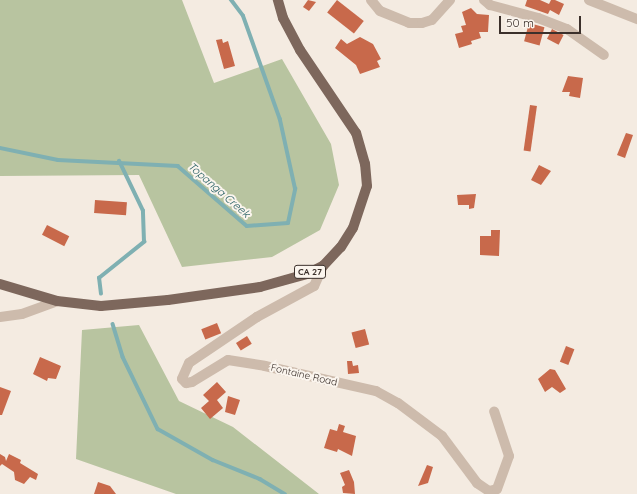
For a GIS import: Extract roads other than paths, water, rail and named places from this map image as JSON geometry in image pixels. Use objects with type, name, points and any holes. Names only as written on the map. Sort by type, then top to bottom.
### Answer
[{"type":"main road","name":"CA 27","points":[[0,284],[58,301],[101,306],[168,300],[260,287],[307,274],[323,266],[341,247],[353,228],[367,186],[365,164],[356,133],[300,50],[278,0]]},
{"type":"street","points":[[371,0],[380,11],[409,23],[422,23],[432,20],[450,0]]},
{"type":"street","points":[[484,0],[490,6],[538,18],[567,29],[604,55]]},
{"type":"street","points":[[589,0],[637,19]]},
{"type":"street","name":"Fontaine Road","points":[[323,266],[314,286],[257,317],[188,363],[182,378],[186,383],[192,382],[228,360],[265,366],[376,391],[398,403],[442,436],[477,483],[489,491],[497,490],[509,456],[494,411]]},
{"type":"street","points":[[0,317],[22,314],[58,301]]},
{"type":"waterway","name":"Topanga Creek","points":[[0,148],[58,160],[178,166],[247,226],[288,223],[295,189],[280,120],[243,16],[231,0]]},
{"type":"waterway","points":[[101,294],[99,278],[144,242],[143,211],[119,161]]},
{"type":"waterway","points":[[113,324],[123,357],[158,429],[213,460],[260,479],[285,494]]}]
